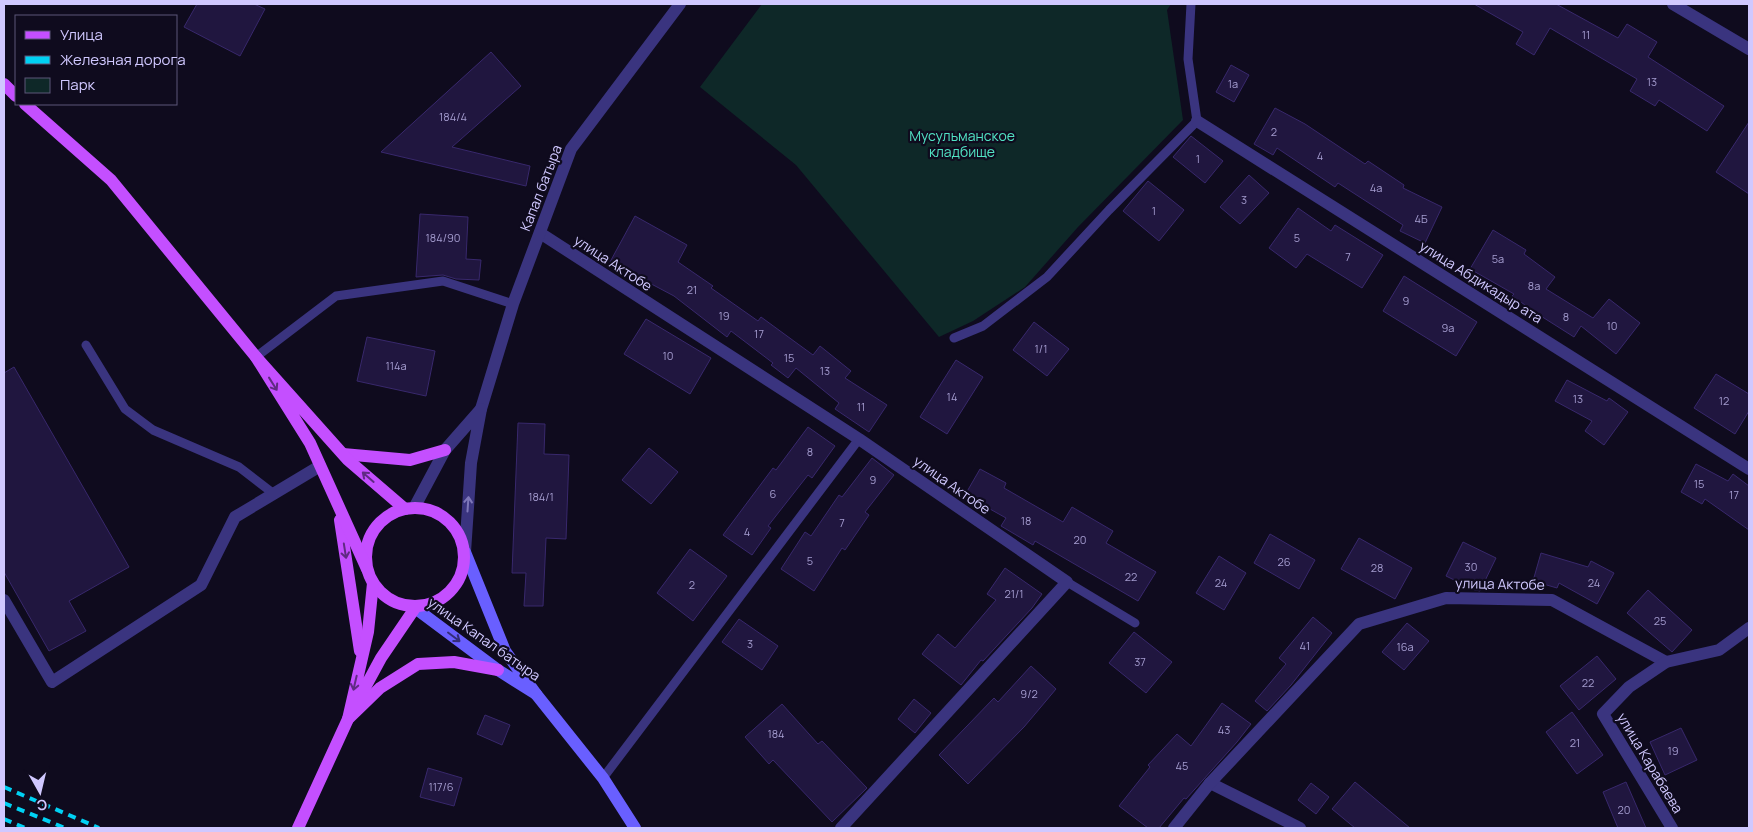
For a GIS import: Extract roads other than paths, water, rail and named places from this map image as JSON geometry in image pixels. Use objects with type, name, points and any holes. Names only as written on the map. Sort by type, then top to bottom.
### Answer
[{"type":"main road","points":[[4,84],[15,95]]},
{"type":"main road","points":[[26,105],[111,180],[256,357],[343,454],[409,508]]},
{"type":"main road","points":[[256,357],[310,443],[373,583],[390,599],[415,608]]},
{"type":"main road","points":[[343,454],[410,460],[445,450]]},
{"type":"main road","points":[[337,503],[361,658]]},
{"type":"main road","points":[[298,828],[348,719],[381,658],[415,608],[444,597],[456,585],[463,569],[465,552],[460,536],[451,522],[437,512],[409,508],[390,514],[378,524],[370,538],[366,553],[367,569]]},
{"type":"main road","name":"улица Капал батыра","points":[[465,552],[505,651],[536,694],[604,778],[635,828]]},
{"type":"main road","points":[[348,719],[368,632],[373,583]]},
{"type":"main road","name":"улица Капал батыра","points":[[415,608],[498,670],[536,694]]},
{"type":"main road","points":[[348,719],[380,688],[418,664],[454,662],[498,670]]},
{"type":"street","name":"Капал батыра","points":[[465,552],[471,463],[481,410],[514,304],[571,149],[680,4]]},
{"type":"street","points":[[1673,4],[1749,49]]},
{"type":"street","name":"улица Абдикадыр ата","points":[[1198,121],[1749,470]]},
{"type":"street","name":"улица Актобе","points":[[540,233],[859,439],[1067,582]]},
{"type":"street","name":"Капал батыра","points":[[409,508],[445,450],[481,410]]},
{"type":"street","points":[[4,600],[52,682],[202,585],[236,517],[320,466]]},
{"type":"street","points":[[842,828],[1067,582]]},
{"type":"street","name":"улица Актобе","points":[[1174,828],[1210,784],[1359,624],[1446,598],[1552,600],[1666,662]]},
{"type":"street","points":[[1666,662],[1719,650],[1749,628]]},
{"type":"street","name":"улица Карабаева","points":[[1666,662],[1629,687],[1603,714],[1672,828]]},
{"type":"street","points":[[1210,784],[1300,828]]},
{"type":"lane","points":[[954,338],[983,326],[1047,277],[1109,210],[1198,121],[1188,59],[1191,4]]},
{"type":"lane","points":[[256,357],[336,296],[443,280],[514,304]]},
{"type":"lane","points":[[86,345],[124,409],[154,430],[239,466],[274,494]]},
{"type":"lane","points":[[604,778],[859,439]]},
{"type":"lane","points":[[1067,582],[1135,623]]},
{"type":"railway","points":[[4,787],[99,828]]},
{"type":"railway","points":[[4,803],[65,828]]},
{"type":"railway","points":[[4,819],[25,828]]},
{"type":"park label","name":"Мусульманское кладбище","points":[[962,144]]}]
